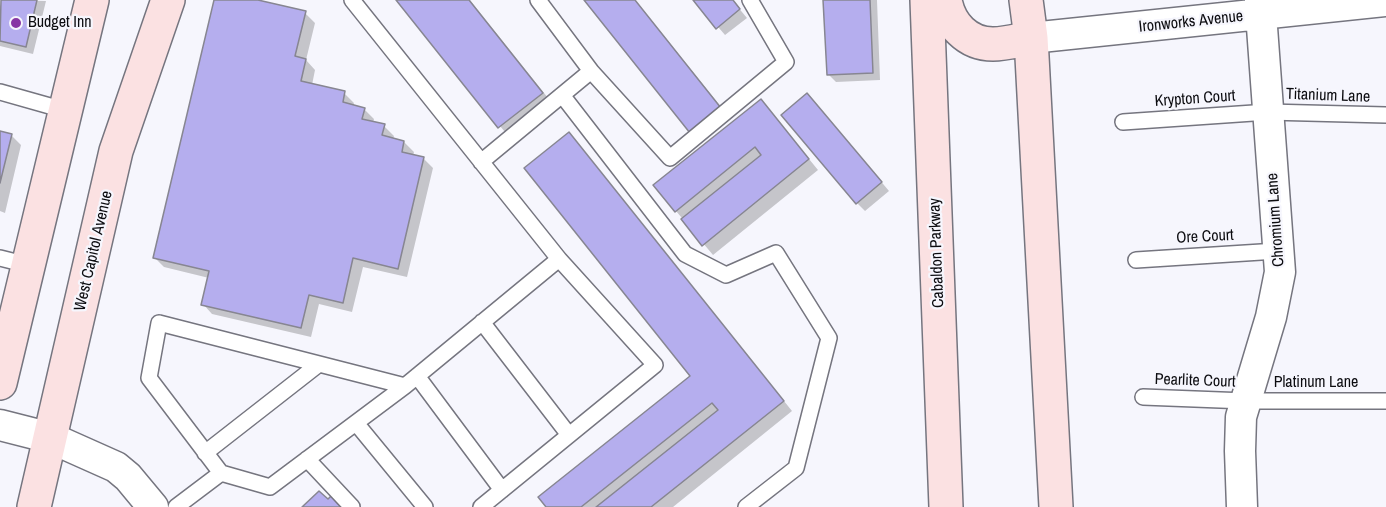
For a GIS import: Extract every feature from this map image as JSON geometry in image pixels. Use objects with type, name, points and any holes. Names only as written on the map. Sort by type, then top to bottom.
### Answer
[{"type":"main road","points":[[0,383],[14,262],[64,110],[92,0]]},
{"type":"main road","name":"West Capitol Avenue","points":[[34,507],[116,151],[168,0]]},
{"type":"main road","name":"Cabaldon Parkway","points":[[927,0],[946,507]]},
{"type":"main road","points":[[945,0],[948,14],[956,28],[973,39],[992,44],[1031,38]]},
{"type":"main road","points":[[1026,0],[1031,38],[1056,507]]},
{"type":"street","name":"Ironworks Avenue","points":[[1031,38],[1260,8],[1386,1]]},
{"type":"street","name":"Chromium Lane","points":[[1242,507],[1241,417],[1271,317],[1280,272],[1260,8]]},
{"type":"street","points":[[0,425],[51,438],[116,467],[128,477],[153,507]]},
{"type":"lane","points":[[352,0],[559,259],[655,365],[481,507]]},
{"type":"lane","points":[[538,0],[591,71],[670,158],[786,62],[750,0]]},
{"type":"lane","points":[[481,162],[591,71]]},
{"type":"lane","points":[[0,92],[64,110]]},
{"type":"lane","points":[[562,94],[685,254],[726,275],[776,253],[829,338],[796,468],[746,507]]},
{"type":"lane","name":"Titanium Lane","points":[[1268,112],[1386,115]]},
{"type":"lane","name":"Krypton Court","points":[[1123,122],[1268,112]]},
{"type":"lane","name":"Ore Court","points":[[1136,260],[1277,251]]},
{"type":"lane","points":[[502,490],[411,381],[319,364],[159,323],[149,378],[221,473],[270,487],[411,381],[559,259]]},
{"type":"lane","points":[[482,322],[569,435]]},
{"type":"lane","points":[[205,453],[319,364]]},
{"type":"lane","name":"Pearlite Court","points":[[1143,397],[1246,401]]},
{"type":"lane","name":"Platinum Lane","points":[[1246,401],[1386,401]]},
{"type":"lane","points":[[356,423],[425,507]]},
{"type":"lane","points":[[307,459],[352,507]]},
{"type":"lane","points":[[176,507],[221,473]]},
{"type":"building","name":"Budget Inn","points":[[1,0],[37,0],[26,47],[0,41]]},
{"type":"building","points":[[214,0],[258,0],[306,11],[295,56],[306,59],[301,81],[345,91],[343,102],[365,108],[362,119],[385,124],[382,135],[404,141],[402,152],[424,157],[398,269],[353,258],[343,303],[309,295],[301,328],[201,305],[209,271],[153,258]]},
{"type":"building","points":[[396,0],[469,0],[543,93],[498,128]]},
{"type":"building","points":[[584,0],[635,0],[721,108],[690,133]]},
{"type":"building","points":[[693,0],[733,0],[740,9],[716,29]]},
{"type":"building","points":[[823,0],[870,0],[873,73],[827,75]]},
{"type":"building","points":[[807,93],[882,182],[856,204],[781,115]]},
{"type":"building","points":[[761,99],[809,159],[702,246],[681,219],[761,155],[755,147],[675,212],[653,185]]},
{"type":"building","points":[[0,131],[12,134],[0,183]]},
{"type":"building","points":[[569,132],[784,401],[651,507],[596,507],[718,410],[712,403],[581,507],[546,507],[538,497],[690,376],[524,168]]},
{"type":"building","points":[[319,491],[328,499],[334,493],[347,507],[302,507]]},
{"type":"place","name":"Budget Inn","points":[[16,23]]}]
